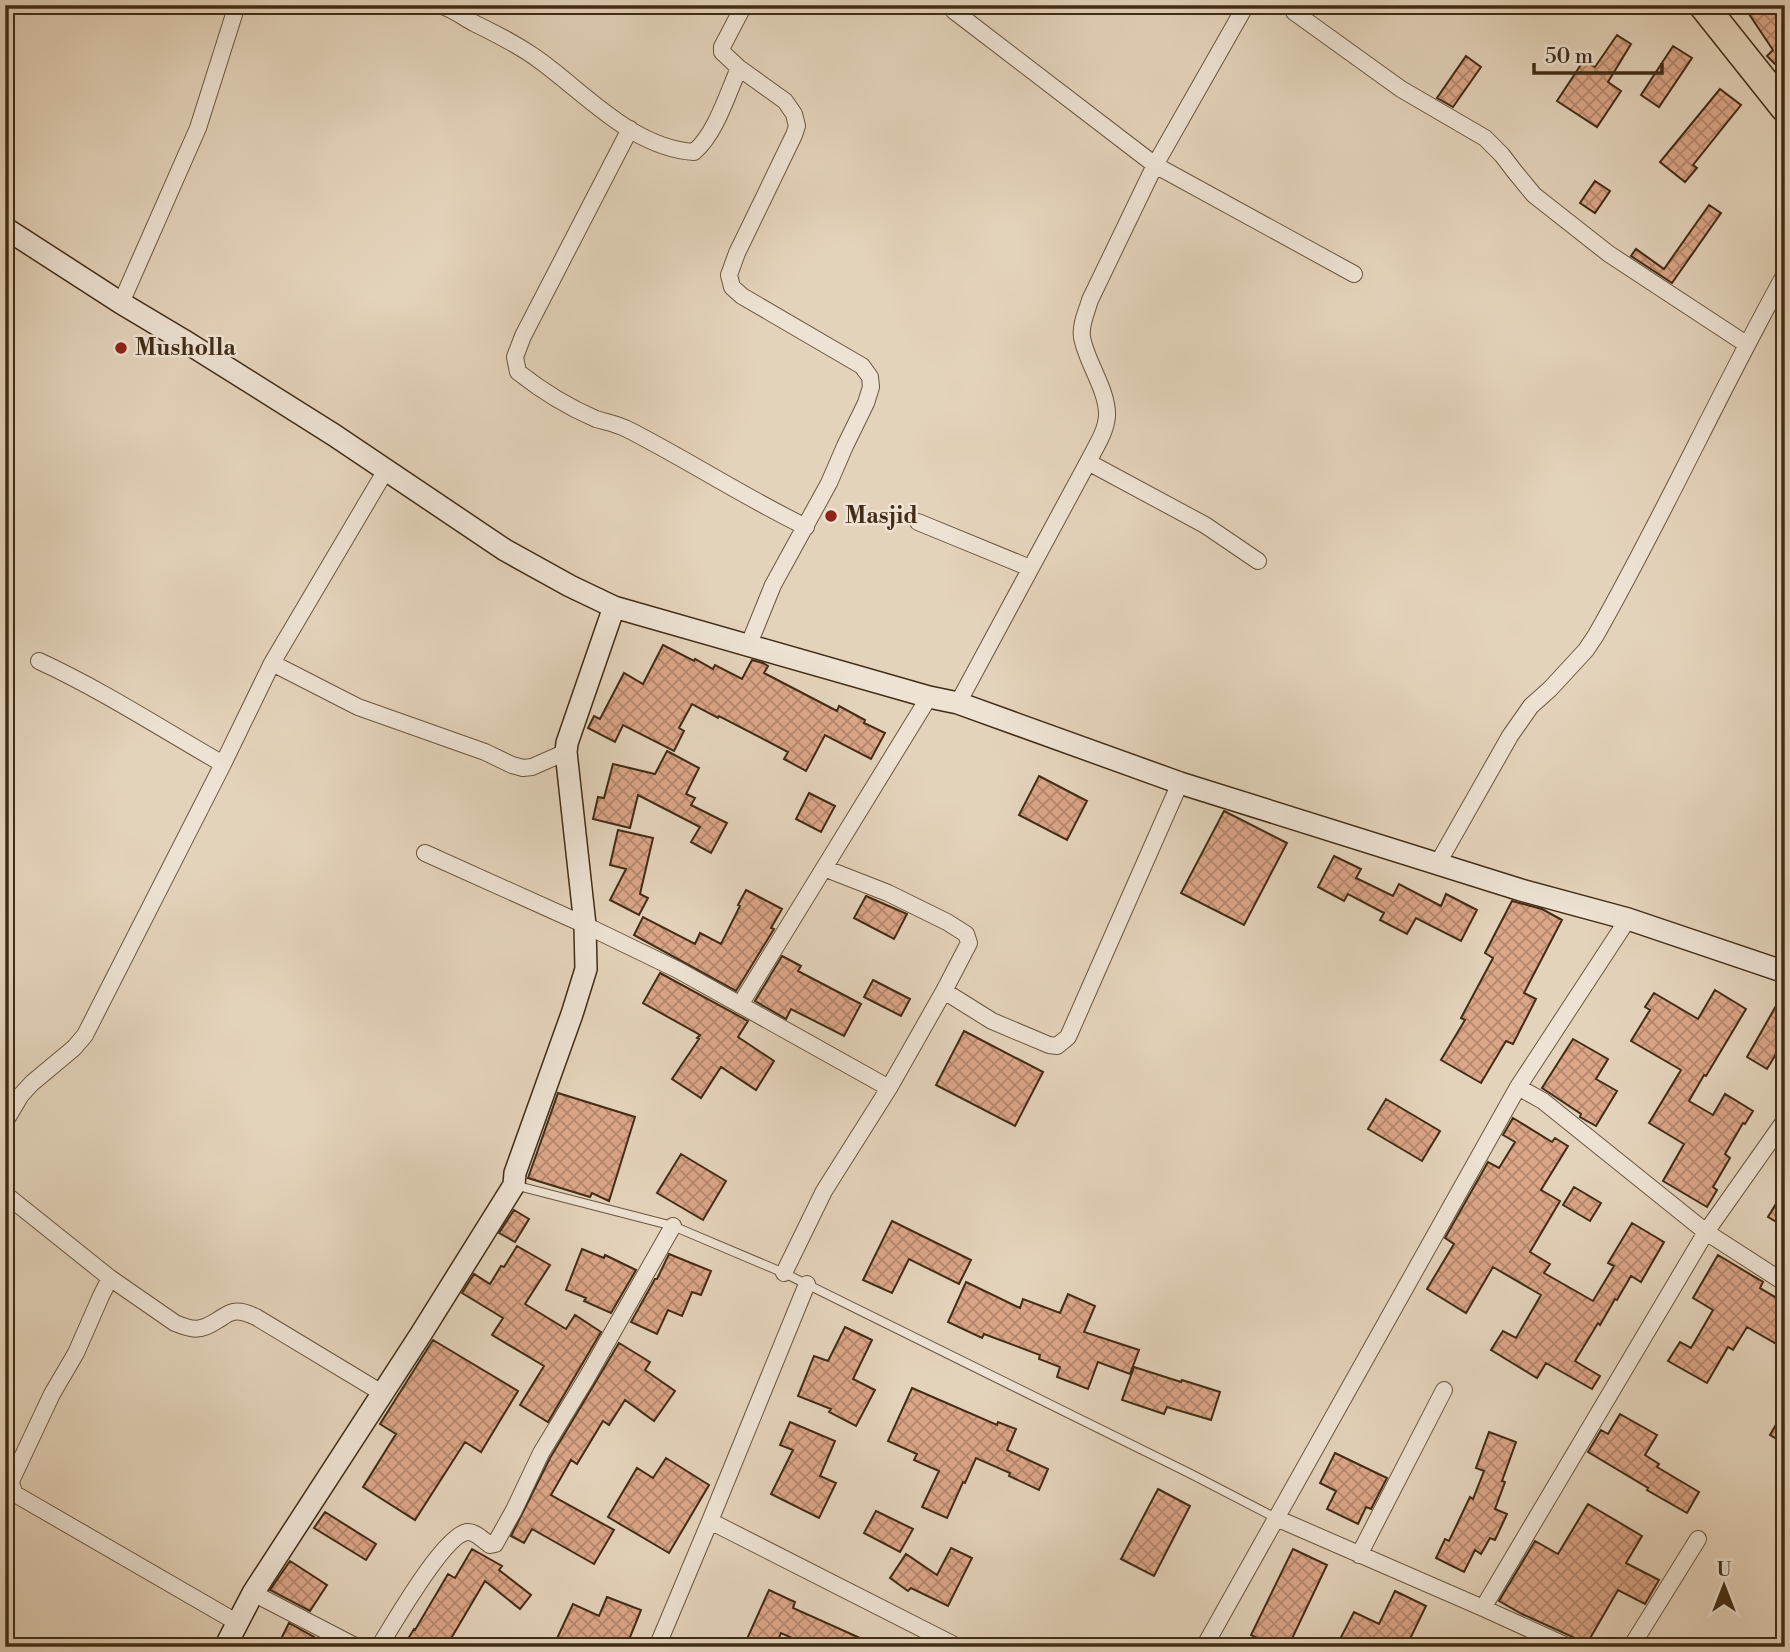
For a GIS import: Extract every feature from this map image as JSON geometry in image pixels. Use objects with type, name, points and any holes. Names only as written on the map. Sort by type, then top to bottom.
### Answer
[{"type":"highway","points":[[1703,5],[1785,108]]},
{"type":"street","points":[[121,303],[198,128],[237,5]]},
{"type":"street","points":[[440,5],[462,10],[538,59],[592,104],[630,129],[682,152],[694,152],[710,134],[739,68]]},
{"type":"street","points":[[744,5],[721,49],[722,52],[739,68],[785,101],[794,114],[797,126],[737,253],[729,275],[732,287],[742,296],[862,366],[870,377],[871,387],[829,483],[773,585],[749,644]]},
{"type":"street","points":[[950,5],[954,11],[1155,165],[1354,274]]},
{"type":"street","points":[[958,703],[1088,462],[1104,427],[1107,416],[1099,382],[1082,335],[1090,300],[1155,165],[1246,5]]},
{"type":"street","points":[[1292,8],[1401,89],[1485,138],[1534,195],[1609,254],[1746,344]]},
{"type":"street","points":[[630,129],[523,336],[515,357],[518,372],[541,390],[566,404],[624,428],[806,527]]},
{"type":"street","points":[[5,229],[334,435],[505,550],[539,571],[614,607],[958,703],[1180,783],[1521,890],[1628,919],[1785,972]]},
{"type":"street","points":[[1438,863],[1510,736],[1531,706],[1586,650],[1596,635],[1785,274]]},
{"type":"street","points":[[1088,462],[1205,525],[1258,561]]},
{"type":"street","points":[[5,1122],[21,1095],[32,1083],[74,1048],[85,1035],[272,663],[386,470]]},
{"type":"street","points":[[918,522],[1030,568]]},
{"type":"street","points":[[225,1647],[253,1593],[514,1185],[584,979],[585,925],[566,752],[614,607]]},
{"type":"street","points":[[38,661],[116,702],[223,764]]},
{"type":"street","points":[[272,663],[358,707],[485,752],[512,765],[532,768],[566,752]]},
{"type":"street","points":[[740,1005],[929,696]]},
{"type":"street","points":[[944,991],[992,1021],[1049,1045],[1057,1046],[1068,1037],[1180,783]]},
{"type":"street","points":[[425,853],[678,970],[889,1088]]},
{"type":"street","points":[[784,1273],[824,1191],[889,1088],[969,943],[966,934],[947,922],[888,893],[824,868]]},
{"type":"street","points":[[1204,1647],[1518,1087],[1628,919]]},
{"type":"street","points":[[1518,1087],[1543,1101],[1706,1232],[1785,1283]]},
{"type":"street","points":[[1483,1608],[1706,1232],[1785,1120]]},
{"type":"street","points":[[5,1194],[110,1279],[175,1323],[186,1328],[206,1328],[234,1311],[244,1312],[382,1393]]},
{"type":"street","points":[[379,1647],[429,1568],[454,1541],[468,1532],[490,1545],[495,1544],[541,1453],[673,1226]]},
{"type":"street","points":[[110,1279],[12,1479],[12,1489],[15,1494],[238,1623]]},
{"type":"street","points":[[657,1647],[807,1284]]},
{"type":"street","points":[[1359,1555],[1444,1390]]},
{"type":"street","points":[[1276,1518],[1569,1647]]},
{"type":"street","points":[[710,1521],[949,1645]]},
{"type":"street","points":[[1631,1647],[1698,1539]]},
{"type":"street","points":[[253,1593],[357,1647]]},
{"type":"lane","points":[[514,1185],[673,1226],[784,1273],[1276,1518]]},
{"type":"building","points":[[1743,5],[1785,5],[1785,74],[1767,56],[1773,50]]},
{"type":"building","points":[[1617,35],[1631,44],[1608,82],[1621,91],[1597,127],[1557,101],[1584,60],[1595,67]]},
{"type":"building","points":[[1673,46],[1692,58],[1659,107],[1641,95]]},
{"type":"building","points":[[1466,56],[1481,67],[1453,107],[1437,98]]},
{"type":"building","points":[[1720,89],[1741,105],[1693,165],[1697,168],[1685,182],[1660,162]]},
{"type":"building","points":[[1595,181],[1610,191],[1595,213],[1580,203]]},
{"type":"building","points":[[1709,205],[1721,213],[1672,283],[1631,256],[1636,249],[1664,269]]},
{"type":"building","points":[[663,645],[694,661],[695,659],[713,669],[715,665],[742,679],[752,660],[763,663],[768,666],[764,673],[837,711],[839,706],[885,733],[871,759],[825,735],[806,771],[784,759],[788,752],[692,704],[679,728],[684,731],[674,751],[623,725],[615,742],[588,728],[594,716],[600,719],[624,673],[643,684]]},
{"type":"building","points":[[667,751],[699,768],[686,794],[695,798],[691,805],[727,823],[711,853],[691,842],[700,827],[638,795],[630,828],[593,819],[598,797],[604,798],[613,764],[655,774]]},
{"type":"building","points":[[1039,776],[1087,801],[1067,840],[1019,815]]},
{"type":"building","points":[[809,793],[835,806],[821,832],[796,819]]},
{"type":"building","points":[[1224,811],[1287,843],[1244,925],[1181,893]]},
{"type":"building","points":[[618,830],[653,838],[640,894],[648,898],[639,915],[610,900],[626,869],[610,865]]},
{"type":"building","points":[[1334,856],[1361,869],[1356,878],[1393,896],[1399,884],[1441,906],[1446,894],[1477,910],[1461,941],[1416,918],[1407,934],[1380,920],[1384,913],[1348,894],[1344,901],[1318,887]]},
{"type":"building","points":[[746,890],[782,909],[771,928],[774,929],[736,991],[634,935],[643,917],[695,944],[700,933],[721,944]]},
{"type":"building","points":[[866,896],[907,914],[894,939],[854,918]]},
{"type":"building","points":[[1512,901],[1542,909],[1562,920],[1524,993],[1536,999],[1513,1044],[1506,1041],[1481,1083],[1441,1060],[1465,1020],[1461,1018],[1493,958],[1485,953]]},
{"type":"building","points":[[782,956],[801,966],[798,971],[861,1004],[844,1036],[791,1009],[786,1019],[755,1001]]},
{"type":"building","points":[[660,973],[748,1021],[738,1037],[774,1061],[756,1090],[721,1067],[701,1098],[672,1079],[700,1035],[643,1003]]},
{"type":"building","points":[[873,980],[910,999],[901,1016],[864,997]]},
{"type":"building","points":[[1715,990],[1746,1009],[1689,1101],[1713,1115],[1725,1094],[1753,1111],[1725,1154],[1730,1158],[1713,1187],[1717,1190],[1707,1207],[1663,1181],[1684,1144],[1649,1123],[1681,1070],[1631,1041],[1650,1010],[1645,1007],[1654,993],[1698,1019]]},
{"type":"building","points":[[1785,990],[1785,1021],[1777,1033],[1785,1039],[1767,1069],[1747,1057]]},
{"type":"building","points":[[964,1031],[1043,1072],[1015,1126],[936,1085]]},
{"type":"building","points":[[1573,1039],[1608,1059],[1596,1079],[1617,1091],[1596,1126],[1542,1088]]},
{"type":"building","points":[[558,1093],[635,1117],[609,1201],[592,1193],[590,1197],[528,1178]]},
{"type":"building","points":[[1386,1099],[1440,1131],[1422,1161],[1368,1129]]},
{"type":"building","points":[[1513,1118],[1552,1142],[1555,1138],[1568,1146],[1541,1190],[1560,1201],[1530,1252],[1550,1264],[1544,1273],[1593,1301],[1614,1266],[1608,1263],[1632,1223],[1664,1242],[1641,1282],[1631,1276],[1575,1361],[1600,1376],[1592,1389],[1546,1363],[1537,1378],[1491,1350],[1503,1331],[1516,1338],[1541,1295],[1493,1267],[1466,1313],[1427,1289],[1454,1244],[1445,1238],[1488,1162],[1499,1168],[1515,1142],[1503,1135]]},
{"type":"building","points":[[681,1154],[726,1181],[703,1220],[657,1193]]},
{"type":"building","points":[[1574,1187],[1601,1203],[1590,1221],[1563,1205]]},
{"type":"building","points":[[1785,1189],[1785,1227],[1768,1217]]},
{"type":"building","points":[[514,1210],[529,1219],[515,1242],[499,1233]]},
{"type":"building","points":[[892,1221],[971,1260],[959,1284],[909,1259],[892,1293],[863,1280]]},
{"type":"building","points":[[517,1246],[550,1265],[525,1304],[566,1329],[575,1315],[601,1332],[548,1422],[520,1405],[544,1366],[492,1335],[503,1318],[462,1293],[474,1274],[490,1284]]},
{"type":"building","points":[[582,1249],[604,1258],[605,1255],[636,1270],[611,1313],[566,1290]]},
{"type":"building","points":[[669,1254],[711,1271],[701,1295],[692,1292],[682,1316],[668,1310],[657,1334],[631,1322]]},
{"type":"building","points":[[1718,1255],[1763,1282],[1760,1288],[1785,1303],[1785,1349],[1747,1327],[1733,1350],[1728,1347],[1707,1383],[1668,1361],[1680,1342],[1691,1348],[1713,1310],[1693,1298]]},
{"type":"building","points":[[966,1282],[1020,1308],[1023,1299],[1060,1313],[1068,1294],[1095,1306],[1084,1332],[1139,1350],[1130,1374],[1098,1362],[1088,1389],[1057,1377],[1060,1367],[1039,1359],[1040,1355],[984,1334],[982,1338],[948,1322]]},
{"type":"building","points":[[845,1327],[872,1340],[853,1379],[875,1390],[856,1426],[829,1412],[831,1409],[798,1396],[814,1356],[828,1361]]},
{"type":"building","points":[[433,1340],[518,1391],[481,1452],[465,1442],[415,1520],[363,1487],[396,1434],[380,1424]]},
{"type":"building","points":[[619,1343],[650,1362],[645,1370],[675,1391],[654,1421],[625,1400],[609,1425],[603,1421],[577,1464],[571,1460],[551,1495],[614,1530],[594,1564],[532,1529],[524,1543],[511,1536],[550,1458]]},
{"type":"building","points":[[1134,1367],[1220,1392],[1211,1420],[1167,1407],[1164,1414],[1122,1400]]},
{"type":"building","points":[[912,1388],[997,1425],[998,1422],[1016,1429],[1007,1450],[1048,1469],[1039,1490],[976,1458],[947,1518],[922,1507],[939,1471],[914,1460],[917,1454],[888,1441]]},
{"type":"building","points":[[1785,1409],[1785,1444],[1770,1435]]},
{"type":"building","points":[[1620,1414],[1657,1435],[1645,1455],[1659,1464],[1657,1467],[1699,1492],[1687,1513],[1588,1452],[1601,1430],[1608,1434]]},
{"type":"building","points":[[790,1422],[835,1441],[820,1476],[836,1483],[819,1518],[771,1494],[793,1450],[780,1445]]},
{"type":"building","points":[[1489,1432],[1516,1442],[1495,1509],[1507,1514],[1495,1540],[1490,1538],[1481,1554],[1475,1550],[1464,1572],[1436,1558],[1445,1539],[1449,1541],[1470,1497],[1473,1499],[1484,1471],[1476,1468]]},
{"type":"building","points":[[1335,1453],[1387,1478],[1371,1509],[1366,1507],[1358,1524],[1327,1509],[1336,1491],[1320,1483]]},
{"type":"building","points":[[666,1458],[709,1485],[669,1553],[608,1517],[637,1468],[653,1478]]},
{"type":"building","points":[[1158,1489],[1190,1506],[1154,1576],[1121,1559]]},
{"type":"building","points":[[1588,1504],[1642,1536],[1626,1563],[1659,1580],[1645,1604],[1618,1590],[1585,1647],[1579,1647],[1578,1641],[1573,1637],[1499,1601],[1535,1541],[1558,1554]]},
{"type":"building","points":[[876,1511],[913,1529],[900,1552],[864,1533]]},
{"type":"building","points":[[325,1512],[376,1544],[366,1560],[314,1528]]},
{"type":"building","points":[[951,1548],[972,1558],[948,1606],[911,1588],[908,1591],[890,1578],[906,1554],[937,1575]]},
{"type":"building","points":[[472,1549],[502,1566],[499,1570],[531,1595],[520,1609],[485,1581],[446,1647],[403,1647],[448,1574],[455,1578]]},
{"type":"building","points":[[1293,1549],[1327,1565],[1288,1647],[1276,1647],[1251,1635]]},
{"type":"building","points":[[290,1561],[327,1585],[310,1611],[270,1590]]},
{"type":"building","points":[[769,1590],[795,1602],[793,1608],[880,1647],[812,1647],[781,1633],[775,1647],[758,1647],[746,1641]]},
{"type":"building","points":[[1395,1591],[1426,1606],[1406,1647],[1379,1647],[1365,1640],[1362,1647],[1346,1647],[1338,1643],[1354,1612],[1379,1624]]},
{"type":"building","points":[[607,1597],[641,1610],[626,1647],[553,1647],[573,1604],[599,1616]]},
{"type":"building","points":[[289,1623],[314,1637],[309,1647],[277,1647]]},
{"type":"place","name":"Musholla","points":[[121,348]]},
{"type":"place","name":"Masjid","points":[[831,516]]}]
